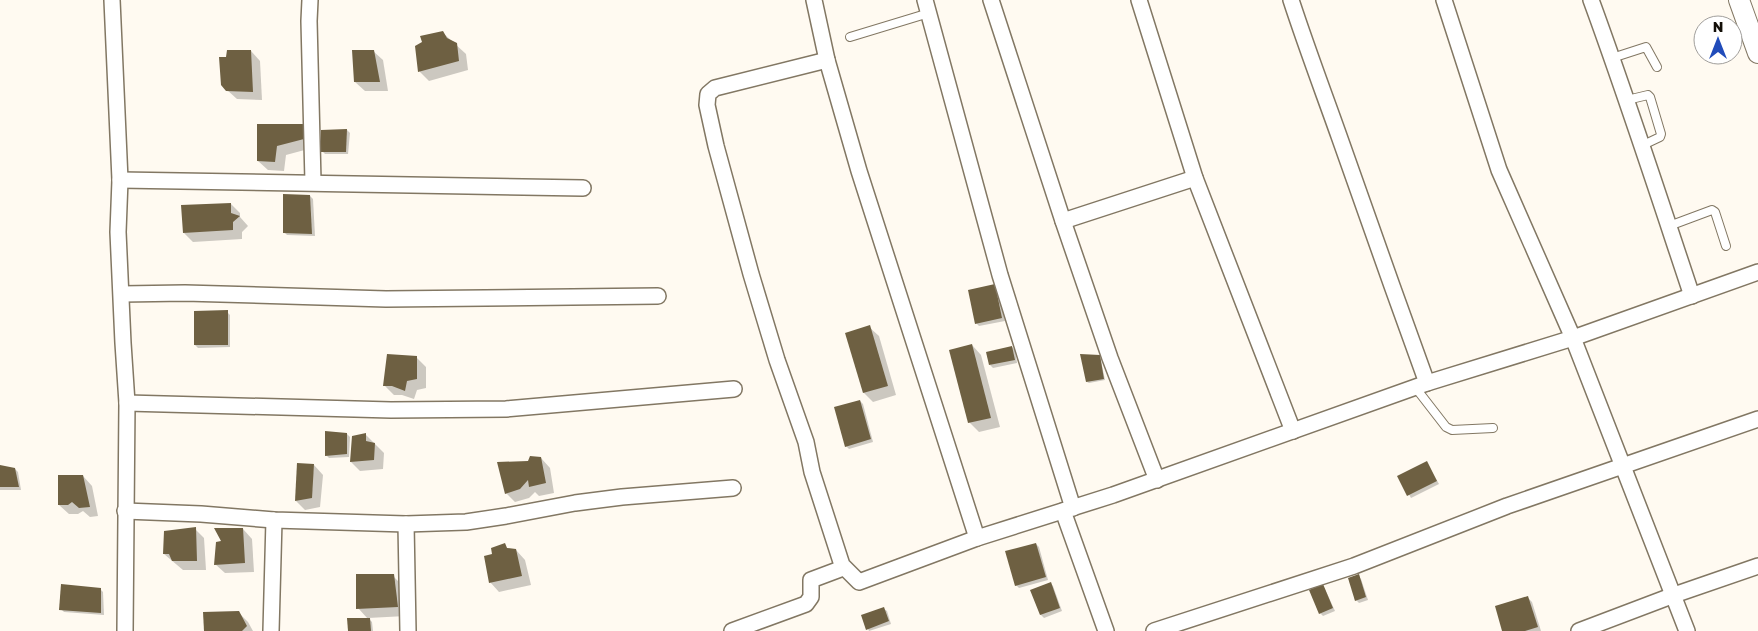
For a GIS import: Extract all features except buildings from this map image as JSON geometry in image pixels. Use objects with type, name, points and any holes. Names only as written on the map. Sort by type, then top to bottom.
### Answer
[{"type":"street","points":[[112,0],[120,180],[118,232],[128,403],[125,511],[125,631]]},
{"type":"street","points":[[310,0],[309,31],[313,182]]},
{"type":"street","points":[[814,0],[827,60],[859,171],[977,538]]},
{"type":"street","points":[[991,0],[1110,358],[1157,480]]},
{"type":"street","points":[[1139,0],[1195,178],[1292,432]]},
{"type":"street","points":[[1290,0],[1421,385]]},
{"type":"street","points":[[1444,0],[1499,170],[1573,338],[1687,631]]},
{"type":"street","points":[[1591,0],[1692,296]]},
{"type":"street","points":[[1739,0],[1754,31],[1758,53]]},
{"type":"street","points":[[927,6],[1000,275],[1068,510],[1106,631]]},
{"type":"street","points":[[827,60],[715,88],[708,94],[707,105],[750,274],[777,360],[806,442],[812,472],[840,569],[859,582],[977,538],[1157,480],[1421,385],[1573,338],[1758,272]]},
{"type":"street","points":[[1063,221],[1195,178]]},
{"type":"street","points":[[120,180],[583,188]]},
{"type":"street","points":[[122,294],[185,293],[386,299],[658,296]]},
{"type":"street","points":[[128,403],[391,410],[506,409],[734,389]]},
{"type":"street","points":[[1154,631],[1354,566],[1507,506],[1758,419]]},
{"type":"street","points":[[125,511],[201,514],[274,520],[406,524],[466,522],[576,502],[733,488]]},
{"type":"street","points":[[271,631],[274,520]]},
{"type":"street","points":[[406,524],[408,631]]},
{"type":"street","points":[[1579,631],[1758,566]]},
{"type":"street","points":[[732,631],[806,604],[810,597],[811,580],[840,569]]},
{"type":"lane","points":[[850,37],[927,6]]},
{"type":"lane","points":[[1612,58],[1646,47],[1657,67]]},
{"type":"lane","points":[[1626,100],[1648,95],[1661,131],[1660,137],[1641,146]]},
{"type":"lane","points":[[1669,226],[1712,210],[1715,212],[1726,246]]},
{"type":"lane","points":[[1421,385],[1446,427],[1452,430],[1492,428]]}]
